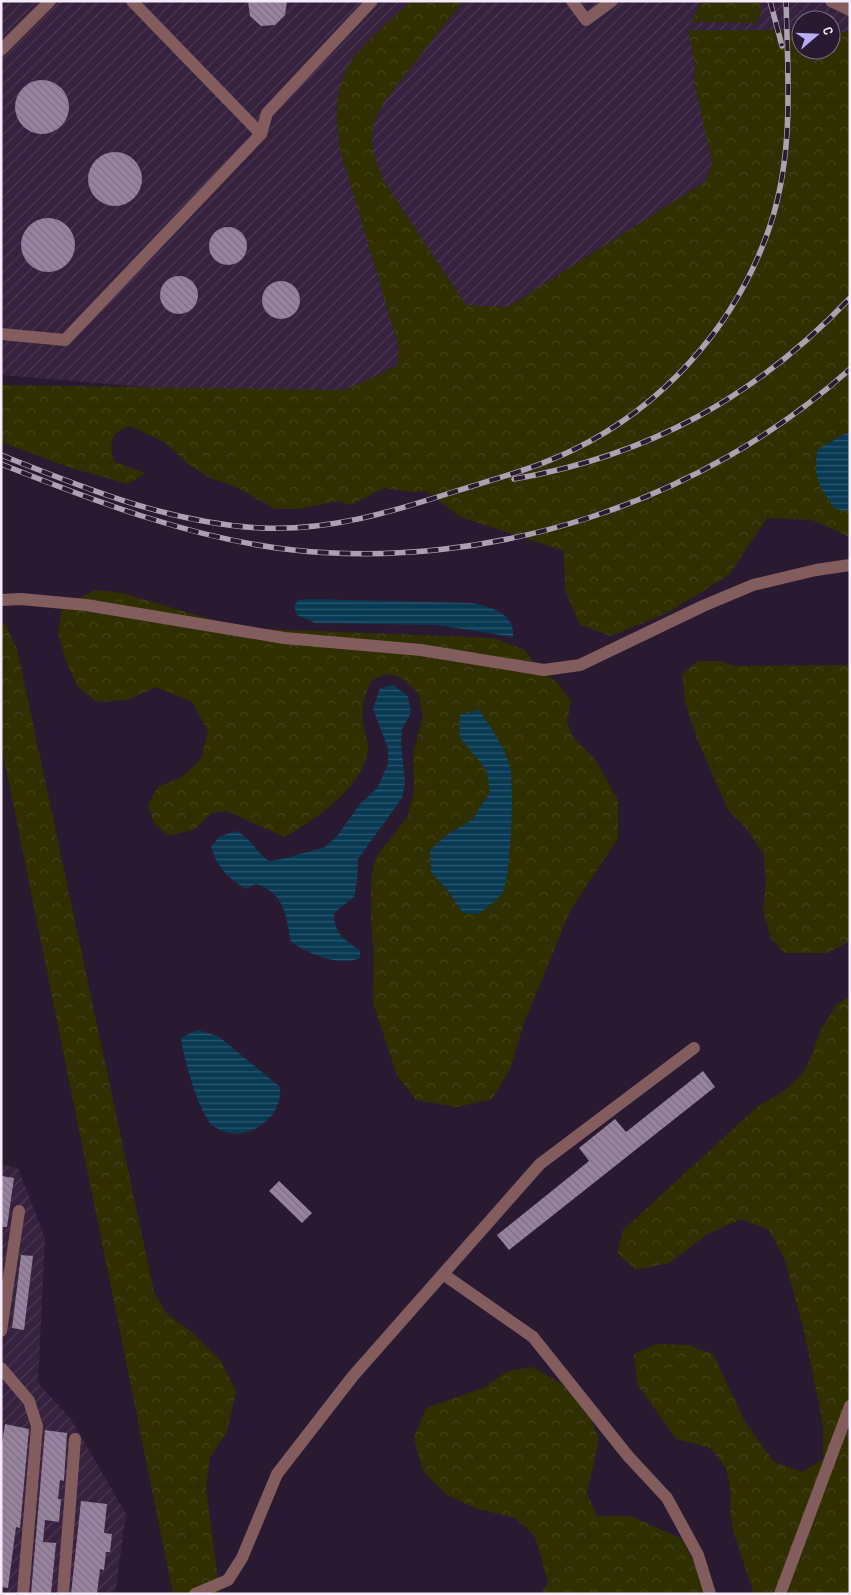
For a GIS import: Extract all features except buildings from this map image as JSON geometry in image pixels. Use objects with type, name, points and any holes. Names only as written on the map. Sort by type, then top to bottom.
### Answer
[{"type":"street","points":[[1,50],[50,1]]},
{"type":"street","points":[[132,1],[261,134]]},
{"type":"street","points":[[1,334],[65,340],[261,134],[267,113],[372,1]]},
{"type":"street","points":[[572,1],[586,20],[612,1]]},
{"type":"street","points":[[832,1],[850,10]]},
{"type":"street","points":[[1,600],[21,599],[86,605],[284,638],[422,650],[544,670],[580,664],[752,585],[816,570],[850,565]]},
{"type":"street","points":[[195,1594],[228,1580],[242,1558],[278,1474],[352,1376],[540,1164],[694,1048]]},
{"type":"street","points":[[1,1331],[19,1211]]},
{"type":"street","points":[[443,1274],[533,1337],[628,1456],[667,1498],[698,1554],[710,1594]]},
{"type":"street","points":[[1,1368],[29,1401],[38,1426],[22,1594]]},
{"type":"street","points":[[780,1594],[850,1406]]},
{"type":"street","points":[[63,1594],[75,1439]]},
{"type":"shaded area","points":[[1,1],[850,1],[850,97],[355,404],[1,375]]},
{"type":"shaded area","points":[[1,1164],[18,1168],[45,1238],[38,1383],[71,1419],[126,1514],[115,1594],[1,1594]]},
{"type":"green space","points":[[411,1],[463,1],[383,103],[373,125],[372,147],[382,178],[466,305],[508,307],[706,181],[712,162],[694,81],[695,63],[688,30],[791,30],[791,60],[841,60],[841,32],[850,33],[850,431],[829,442],[835,509],[850,511],[850,537],[812,520],[767,518],[729,575],[667,613],[611,636],[580,625],[565,590],[564,551],[460,517],[426,491],[411,492],[384,488],[351,505],[338,501],[299,509],[275,509],[236,487],[208,477],[188,464],[164,442],[130,426],[118,432],[112,439],[111,444],[115,462],[145,473],[128,484],[68,467],[1,442],[1,385],[345,390],[397,366],[399,348],[340,149],[337,121],[338,98],[342,79],[350,63],[375,34]]},
{"type":"green space","points":[[702,1],[760,1],[761,14],[756,23],[691,22]]},
{"type":"green space","points":[[95,590],[122,593],[241,628],[494,638],[525,650],[538,670],[557,682],[571,701],[567,721],[573,738],[595,759],[618,800],[618,838],[570,911],[524,1023],[510,1069],[492,1099],[457,1107],[416,1100],[397,1075],[373,1003],[374,954],[371,925],[371,880],[376,857],[408,816],[414,790],[413,754],[423,714],[418,693],[402,678],[387,674],[372,680],[365,697],[363,709],[368,750],[357,778],[323,812],[284,837],[227,811],[211,813],[195,829],[169,836],[154,823],[148,805],[158,787],[183,776],[201,759],[208,731],[192,702],[156,687],[128,700],[97,702],[77,686],[66,661],[58,632],[63,606]],"holes":[[[474,753],[513,797],[510,819],[463,913],[445,887],[431,873],[448,834],[472,820],[490,792],[486,769]]]},
{"type":"green space","points":[[1,623],[6,625],[17,649],[154,1292],[167,1314],[188,1329],[221,1361],[236,1392],[227,1432],[210,1457],[206,1488],[220,1594],[173,1594],[1,744]]},
{"type":"green space","points":[[698,661],[720,661],[735,666],[850,665],[850,941],[827,953],[785,953],[771,939],[763,910],[766,881],[763,853],[745,827],[728,810],[697,739],[685,701],[682,674]]},
{"type":"green space","points":[[850,996],[850,1594],[754,1594],[734,1533],[730,1513],[731,1491],[726,1468],[710,1448],[676,1439],[637,1384],[634,1354],[656,1344],[689,1345],[713,1354],[745,1422],[774,1462],[803,1472],[823,1459],[823,1425],[805,1335],[785,1260],[769,1230],[741,1219],[706,1235],[669,1263],[636,1270],[617,1253],[623,1230],[757,1107],[787,1089],[806,1069],[821,1030],[836,1005]]},
{"type":"green space","points":[[533,1367],[566,1387],[590,1417],[599,1440],[587,1493],[597,1516],[631,1516],[682,1539],[710,1594],[541,1594],[548,1583],[535,1536],[515,1518],[477,1509],[447,1495],[423,1471],[414,1438],[426,1408],[485,1387],[508,1371]]},
{"type":"water","points":[[850,431],[850,511],[835,509],[825,494],[818,481],[816,459],[818,449]]},
{"type":"water","points":[[298,600],[472,603],[500,612],[510,622],[513,629],[513,637],[438,625],[315,623],[297,615],[294,606]]},
{"type":"water","points":[[394,685],[408,697],[411,713],[402,729],[401,744],[405,783],[402,798],[358,859],[354,897],[334,913],[334,920],[338,931],[349,943],[360,950],[360,958],[343,961],[324,958],[306,951],[291,942],[286,915],[279,900],[266,888],[256,884],[246,889],[233,880],[220,866],[211,847],[219,837],[236,831],[246,838],[269,861],[325,847],[338,835],[359,805],[377,788],[388,764],[388,748],[373,709],[380,688]]},
{"type":"water","points":[[479,710],[496,736],[509,763],[512,808],[510,851],[505,885],[500,896],[479,914],[463,913],[445,887],[431,873],[430,850],[448,834],[472,820],[490,792],[486,769],[459,737],[460,715]]},
{"type":"water","points":[[197,1030],[218,1036],[280,1087],[275,1111],[258,1127],[235,1134],[223,1131],[212,1125],[207,1119],[192,1084],[181,1038]]},
{"type":"railway","points":[[770,1],[782,46]]},
{"type":"railway","points":[[1,455],[96,492],[162,512],[228,525],[286,528],[334,524],[381,514],[543,463],[573,450],[605,432],[636,412],[690,362],[734,303],[752,271],[775,208],[786,150],[788,120],[786,1]]},
{"type":"railway","points":[[514,479],[563,469],[610,455],[654,438],[697,417],[738,393],[777,365],[850,298]]},
{"type":"railway","points":[[1,464],[72,492],[144,517],[181,528],[256,545],[293,550],[368,554],[443,549],[517,537],[590,517],[661,490],[728,456],[792,416],[850,369]]}]
